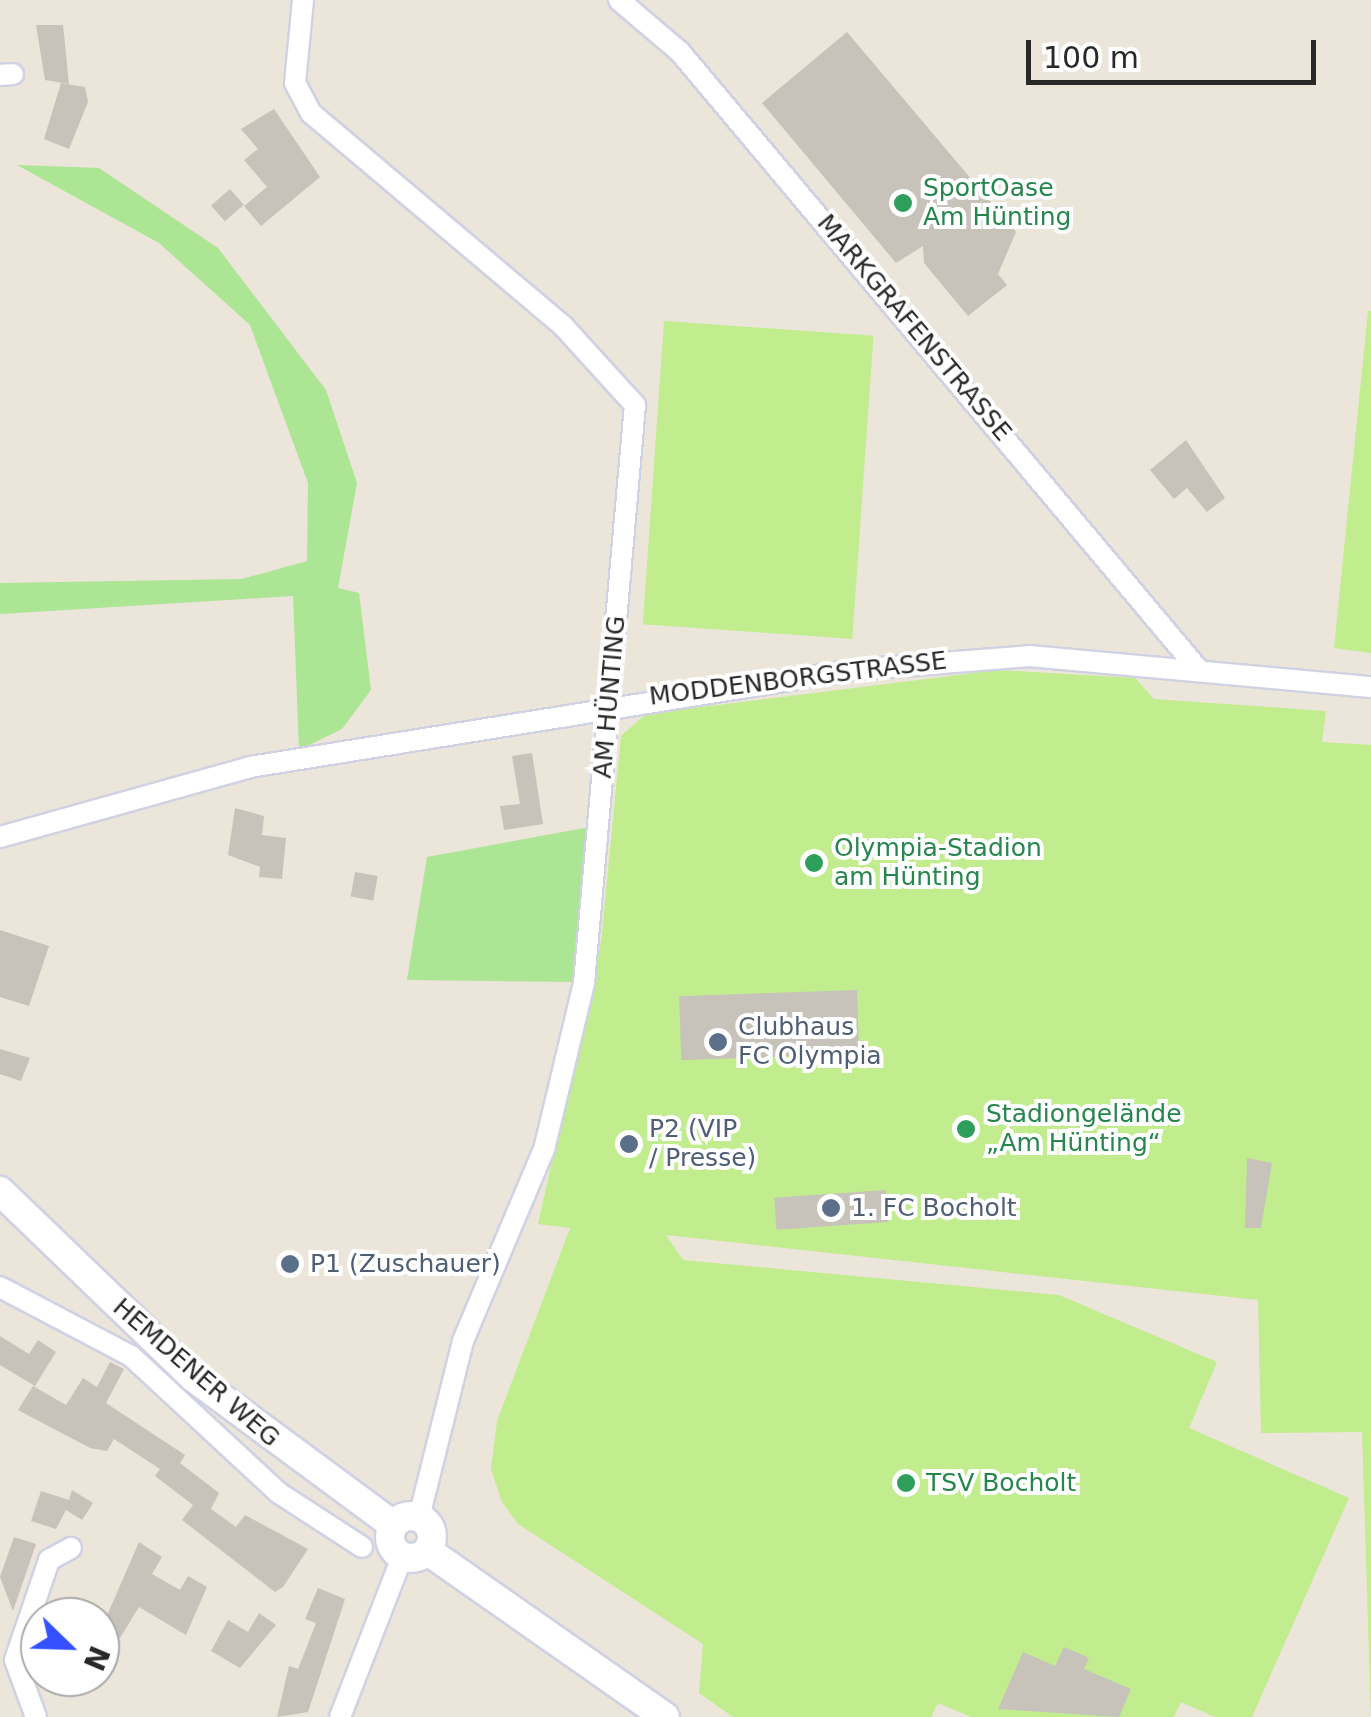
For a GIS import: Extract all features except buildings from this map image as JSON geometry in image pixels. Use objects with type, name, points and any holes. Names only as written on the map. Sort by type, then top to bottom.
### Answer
[{"type":"street","name":"AM HÜNTING","points":[[303,0],[295,83],[311,113],[563,326],[635,405],[584,983],[544,1148],[463,1340],[406,1521]]},
{"type":"street","name":"MARKGRAFENSTRASSE","points":[[619,0],[680,52],[1197,668]]},
{"type":"street","name":"MODDENBORGSTRASSE","points":[[0,837],[250,766],[608,702],[988,657],[1197,668],[1371,687]]},
{"type":"street","name":"HEMDENER WEG","points":[[4,1205],[193,1377],[406,1521]]},
{"type":"street","name":"HEMDENER WEG","points":[[0,1286],[132,1356],[279,1493],[362,1547]]},
{"type":"street","points":[[340,1717],[415,1554],[431,1528],[406,1521],[391,1543],[415,1554],[664,1717]]},
{"type":"street","points":[[36,1717],[14,1660],[49,1560],[71,1548]]},
{"type":"green space","points":[[17,165],[99,168],[218,248],[326,390],[357,483],[338,588],[359,593],[371,690],[342,729],[299,750],[293,596],[0,614],[0,583],[242,579],[307,561],[308,483],[250,325],[159,243]]},
{"type":"green space","points":[[1371,311],[1371,653],[1334,648]]},
{"type":"green space","points":[[664,321],[873,336],[852,639],[643,624]]},
{"type":"green space","name":"Stadiongelände „Am Hünting“","points":[[998,670],[1135,678],[1154,699],[1326,711],[1322,742],[1371,745],[1371,1717],[1362,1432],[1261,1433],[1258,1300],[666,1235],[683,1260],[1059,1295],[1217,1362],[1189,1428],[1349,1498],[1252,1717],[1215,1717],[1181,1702],[1174,1717],[971,1717],[938,1703],[931,1717],[733,1717],[699,1693],[703,1644],[518,1524],[502,1502],[491,1469],[497,1421],[570,1228],[538,1224],[601,942],[621,736],[646,714]]},
{"type":"green space","points":[[590,827],[574,982],[407,980],[427,857]]},
{"type":"place","name":"SportOase Am Hünting","points":[[903,203]]},
{"type":"place","name":"Olympia-Stadion am Hünting","points":[[814,863]]},
{"type":"place","name":"Clubhaus FC Olympia","points":[[718,1042]]},
{"type":"place","name":"Stadiongelände „Am Hünting“","points":[[966,1129]]},
{"type":"place","name":"P2 (VIP / Presse)","points":[[629,1144]]},
{"type":"place","name":"1. FC Bocholt","points":[[831,1208]]},
{"type":"place","name":"P1 (Zuschauer)","points":[[290,1264]]},
{"type":"place","name":"TSV Bocholt","points":[[906,1483]]}]
